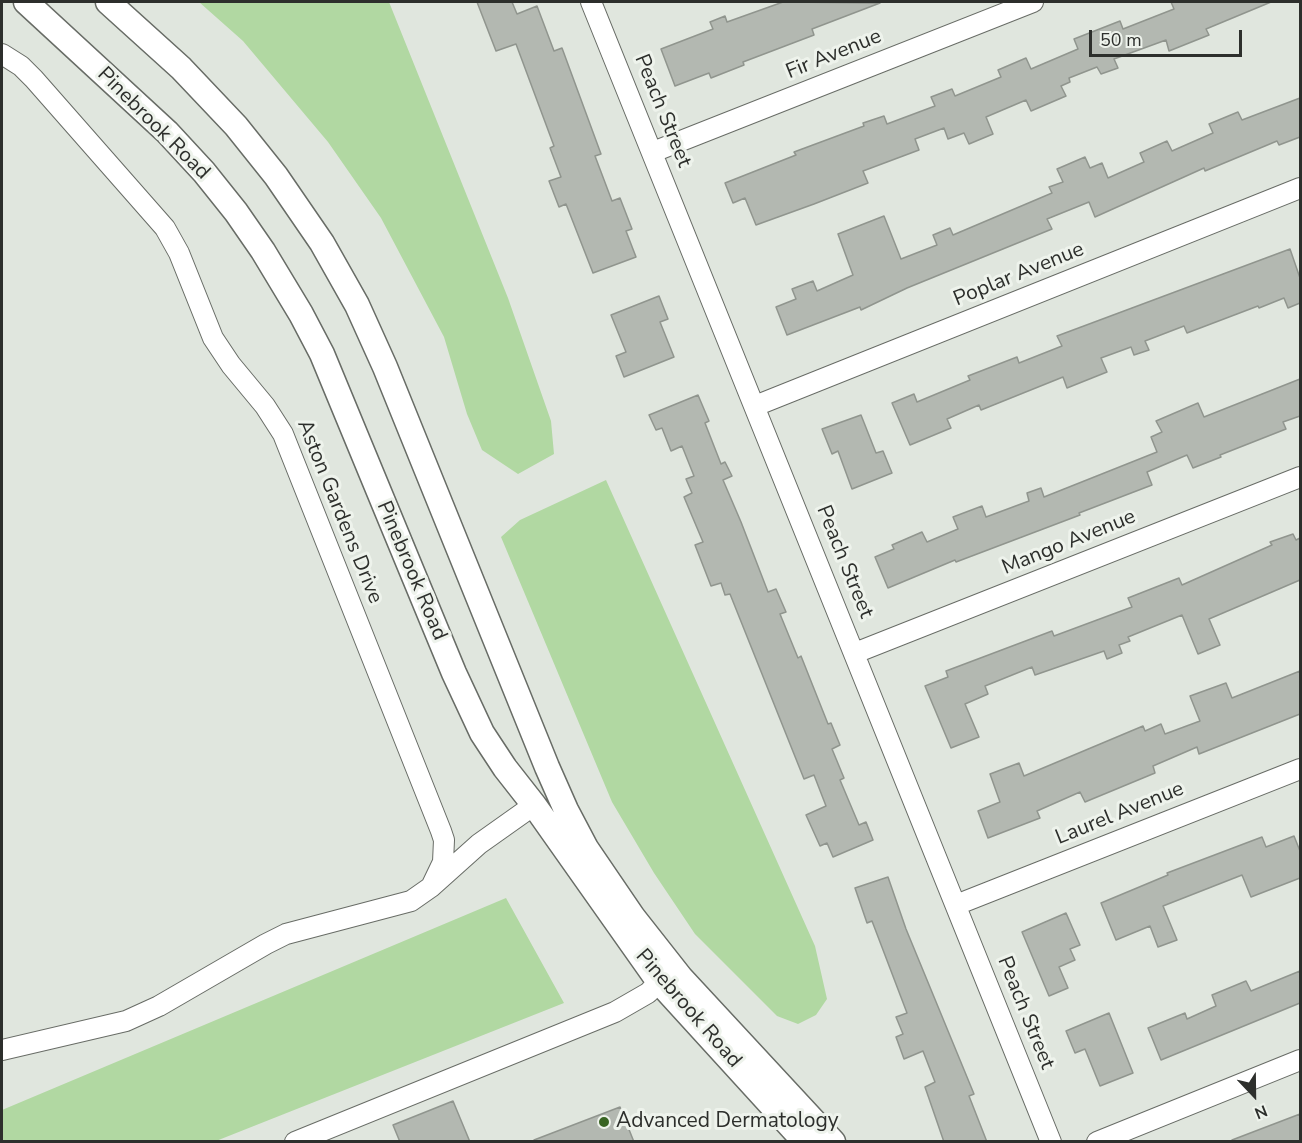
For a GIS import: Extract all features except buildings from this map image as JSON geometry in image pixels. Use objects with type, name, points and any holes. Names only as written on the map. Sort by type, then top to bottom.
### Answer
[{"type":"street","name":"Pinebrook Road","points":[[26,2],[167,132],[217,188],[263,251],[322,354],[468,704],[494,752],[659,982],[805,1142]]},
{"type":"street","name":"Pinebrook Road","points":[[108,2],[181,68],[236,126],[271,168],[322,243],[357,305],[385,368],[566,810],[586,848],[633,917],[681,978],[833,1142]]},
{"type":"street","name":"Peach Street","points":[[591,2],[1051,1142]]},
{"type":"street","name":"Fir Avenue","points":[[653,152],[1033,2]]},
{"type":"street","name":"Aston Gardens Drive","points":[[2,54],[21,66],[165,228],[179,253],[213,338],[231,365],[265,406],[283,434],[444,840],[443,862],[431,887]]},
{"type":"street","name":"Poplar Avenue","points":[[755,406],[1300,188]]},
{"type":"street","name":"Mango Avenue","points":[[855,653],[1300,477]]},
{"type":"street","name":"Laurel Avenue","points":[[956,905],[1300,769]]},
{"type":"street","points":[[2,1050],[126,1022],[159,1006],[286,934],[403,904],[418,897],[479,844],[534,805]]},
{"type":"street","points":[[441,831],[454,839],[479,844]]},
{"type":"street","points":[[296,1142],[615,1012],[648,993],[659,982]]},
{"type":"street","points":[[1096,1142],[1300,1060]]},
{"type":"shaded area","points":[[199,2],[389,2],[508,298],[551,421],[554,454],[518,474],[482,450],[467,414],[444,337],[381,218],[328,142],[243,41]]},
{"type":"shaded area","points":[[606,480],[815,946],[827,999],[816,1015],[798,1024],[777,1016],[695,934],[654,873],[612,802],[501,537],[520,520]]},
{"type":"shaded area","points":[[506,898],[564,1003],[216,1141],[2,1141],[2,1110]]},
{"type":"place","name":"Advanced Dermatology","points":[[604,1122]]}]
